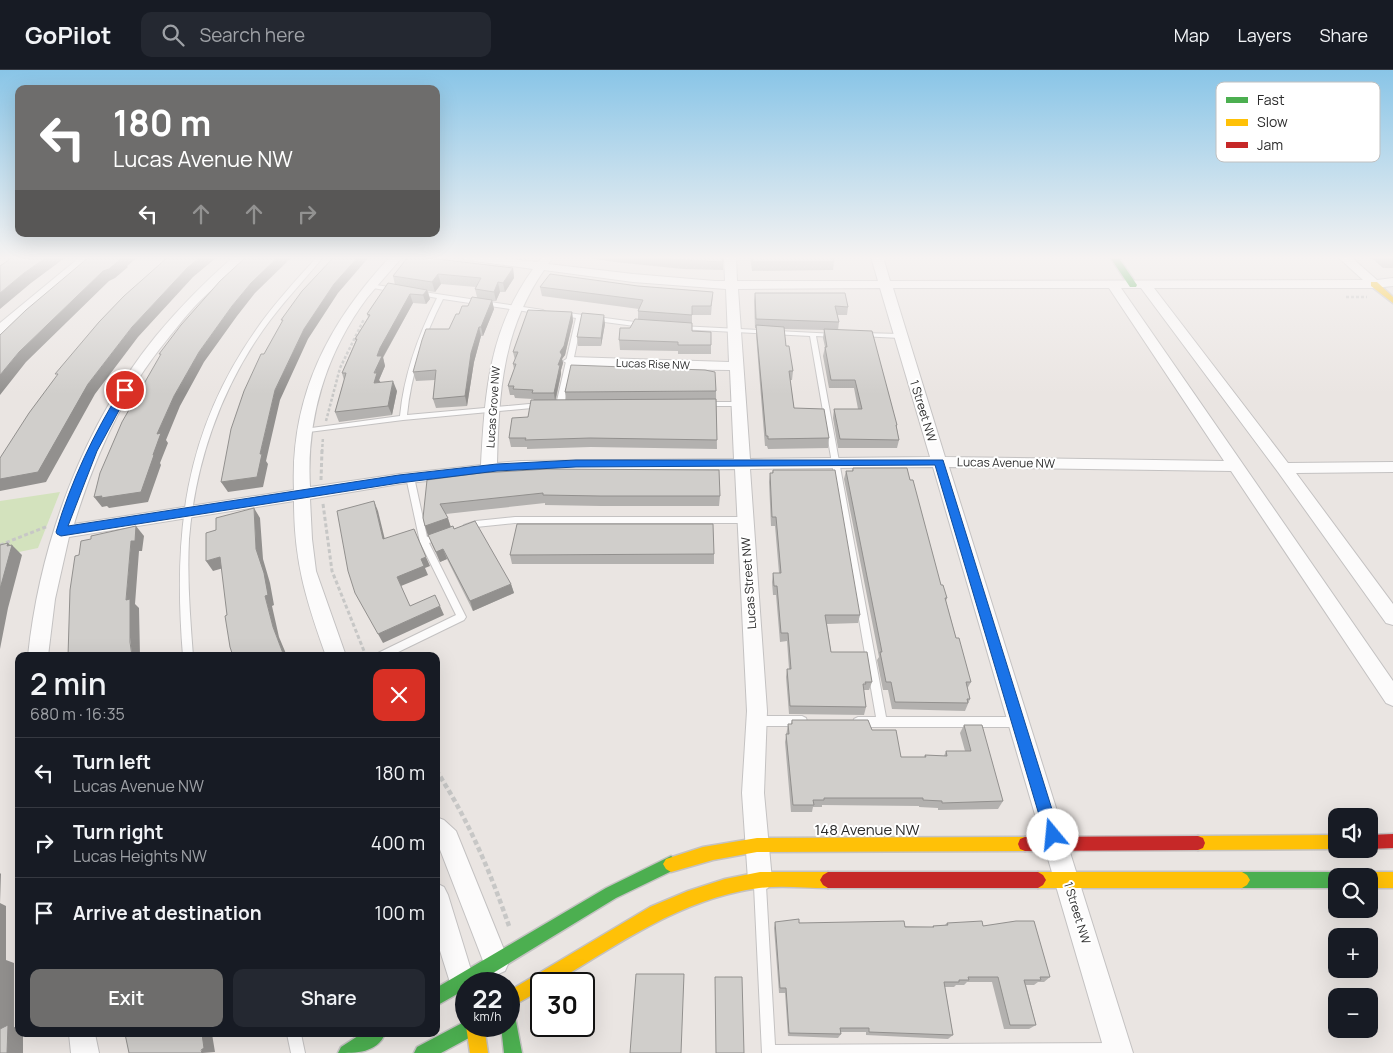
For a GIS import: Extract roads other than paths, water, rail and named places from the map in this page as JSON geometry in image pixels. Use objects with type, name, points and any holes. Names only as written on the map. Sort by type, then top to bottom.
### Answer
[{"type":"street","points":[[0,330],[30,303]]},
{"type":"street","points":[[39,652],[47,588],[63,527],[92,451],[133,376],[173,323],[192,303]]},
{"type":"street","points":[[335,652],[310,579],[302,520],[300,469],[304,431],[316,386],[326,359],[345,321],[362,303]]},
{"type":"street","name":"Lucas Grove NW","points":[[489,468],[491,409],[496,364],[505,331],[518,303]]},
{"type":"street","name":"Lucas Street NW","points":[[732,303],[757,721],[754,793],[760,880]]},
{"type":"street","name":"1 Street NW","points":[[890,303],[1118,1051]]},
{"type":"street","points":[[1125,303],[1393,697]]},
{"type":"street","points":[[1153,303],[1284,468],[1393,618]]},
{"type":"street","name":"Lucas Rise NW","points":[[570,360],[651,365],[735,366]]},
{"type":"street","name":"Lucas Avenue NW","points":[[63,527],[188,511],[410,478],[489,468],[550,464],[939,462],[1236,466]]},
{"type":"street","points":[[1284,468],[1393,467]]},
{"type":"street","points":[[440,832],[448,839],[498,969]]},
{"type":"street","points":[[1378,842],[1393,841]]},
{"type":"street","name":"148 Avenue NW","points":[[493,972],[516,950],[612,893],[658,869],[694,856],[725,849],[757,845],[1056,845],[1328,842]]},
{"type":"street","points":[[520,993],[656,913],[688,899],[725,887],[760,880],[1328,880]]},
{"type":"street","points":[[1378,880],[1393,880]]},
{"type":"street","points":[[440,909],[459,972]]},
{"type":"street","name":"148 Avenue NW","points":[[440,997],[455,993]]},
{"type":"street","points":[[423,1053],[455,1036]]},
{"type":"street","points":[[82,1037],[85,1053]]},
{"type":"street","points":[[347,1053],[371,1037]]},
{"type":"street","points":[[476,1037],[479,1053]]},
{"type":"street","points":[[511,1037],[513,1053]]},
{"type":"lane","points":[[188,652],[184,588],[188,511],[202,444],[231,373],[253,338],[279,303]]},
{"type":"lane","points":[[404,418],[408,384],[415,354],[437,303]]},
{"type":"lane","points":[[483,303],[651,326]]},
{"type":"lane","points":[[553,405],[570,360],[580,317]]},
{"type":"lane","points":[[670,327],[841,335]]},
{"type":"lane","points":[[813,335],[882,722]]},
{"type":"lane","points":[[850,335],[900,336]]},
{"type":"lane","points":[[698,404],[738,404]]},
{"type":"lane","points":[[304,431],[491,409],[570,405]]},
{"type":"lane","points":[[389,652],[461,617],[424,542],[410,478]]},
{"type":"lane","points":[[424,542],[476,524],[515,520],[745,520]]},
{"type":"lane","points":[[757,721],[815,721]]},
{"type":"lane","points":[[844,722],[1018,722]]},
{"type":"lane","points":[[760,880],[769,1052],[1118,1051]]},
{"type":"lane","points":[[295,1037],[298,1053]]}]
